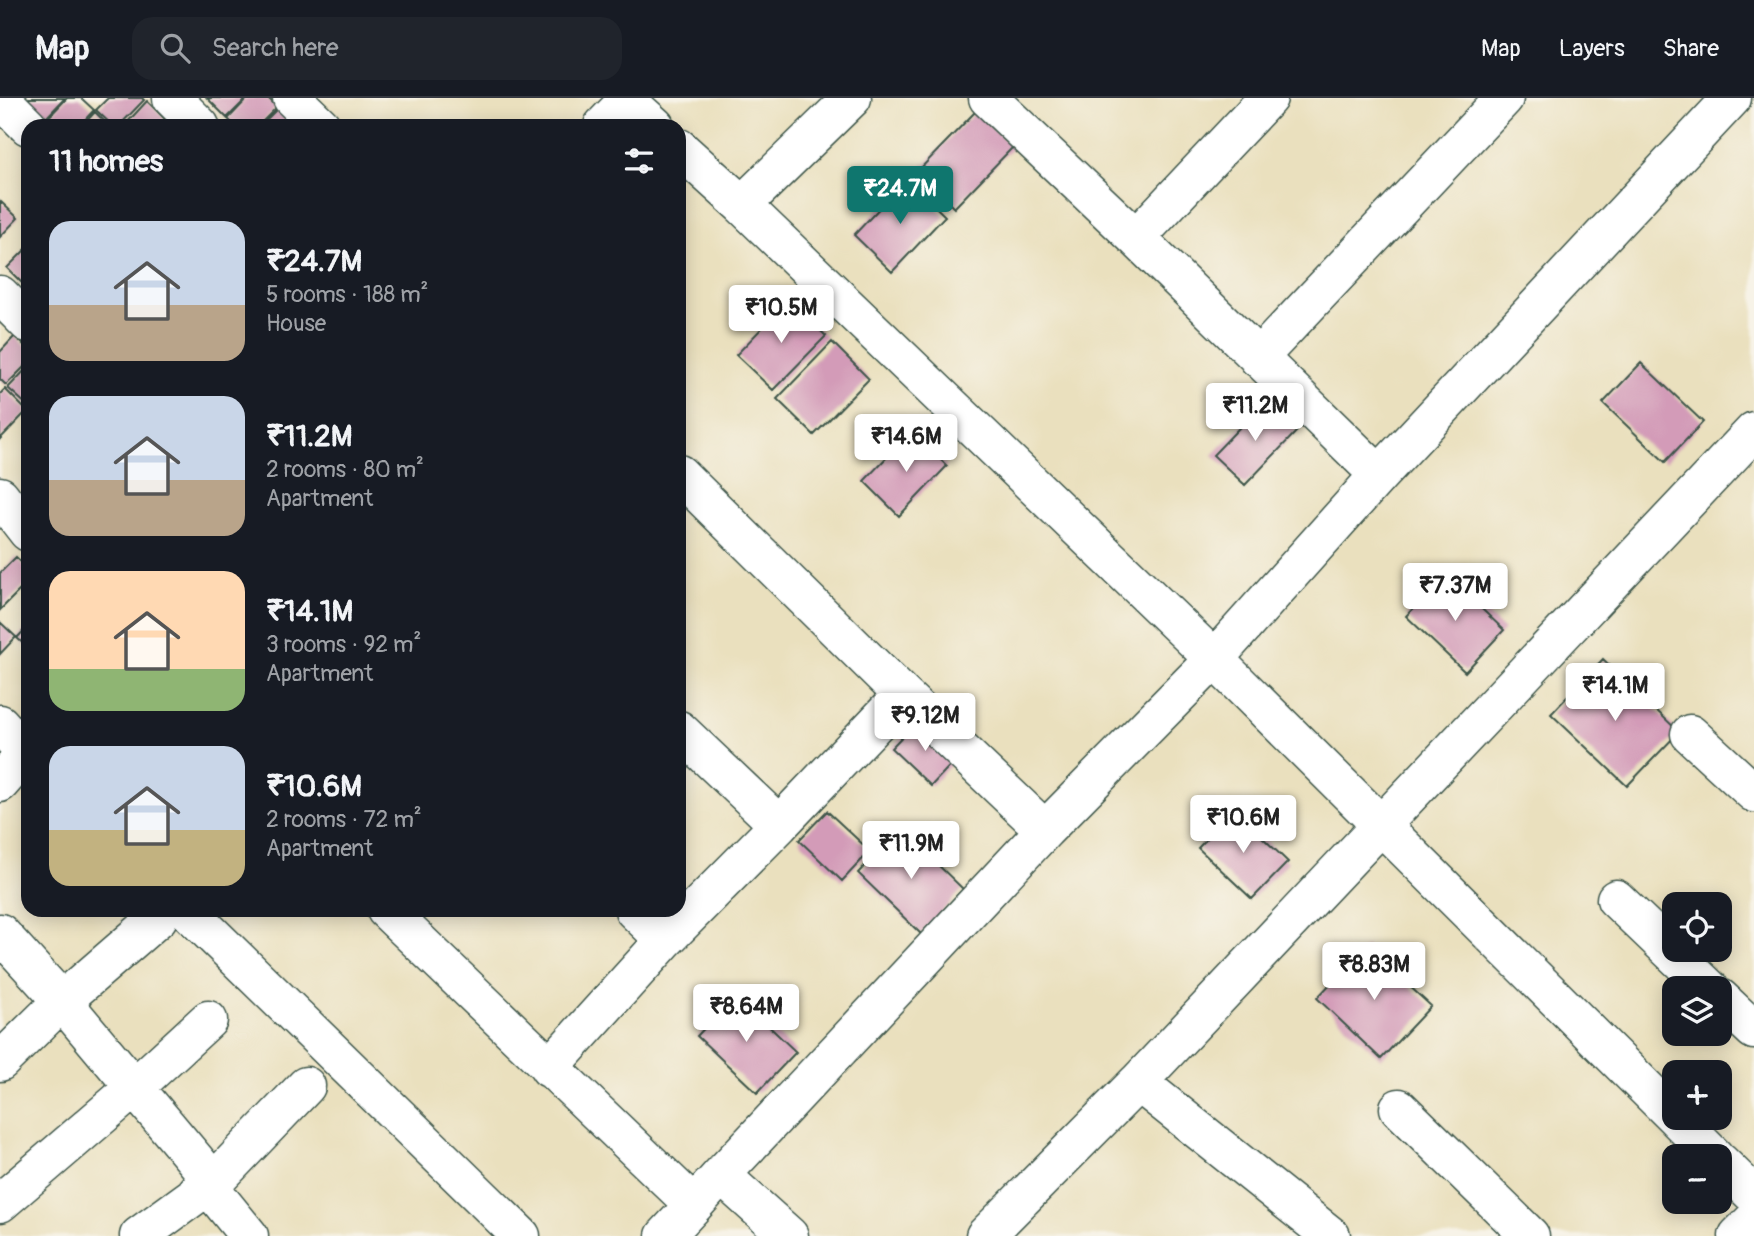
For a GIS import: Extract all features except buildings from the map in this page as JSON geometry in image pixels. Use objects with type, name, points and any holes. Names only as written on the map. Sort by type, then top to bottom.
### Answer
[{"type":"street","points":[[0,98],[21,119]]},
{"type":"street","points":[[172,98],[193,119]]},
{"type":"street","points":[[292,98],[314,119]]},
{"type":"street","points":[[742,205],[852,98]]},
{"type":"street","points":[[988,98],[1379,475]]},
{"type":"street","points":[[1136,238],[1268,98]]},
{"type":"street","points":[[1258,358],[1504,98]]},
{"type":"street","points":[[666,1236],[1045,830],[1214,659],[1379,475],[1732,98]]},
{"type":"street","points":[[618,108],[641,119]]},
{"type":"street","points":[[686,154],[1214,659],[1662,1103]]},
{"type":"street","points":[[0,295],[21,316]]},
{"type":"street","points":[[985,1236],[1138,1082],[1754,431]]},
{"type":"street","points":[[686,481],[903,695],[1045,830]]},
{"type":"street","points":[[0,496],[21,523]]},
{"type":"street","points":[[549,1068],[665,940],[903,695]]},
{"type":"street","points":[[0,723],[21,746]]},
{"type":"street","points":[[1690,734],[1754,793]]},
{"type":"street","points":[[686,737],[779,825]]},
{"type":"street","points":[[0,783],[21,760]]},
{"type":"street","points":[[1616,899],[1696,976]]},
{"type":"street","points":[[0,1062],[62,1001],[169,917]]},
{"type":"street","points":[[176,917],[521,1236]]},
{"type":"street","points":[[393,917],[694,1205]]},
{"type":"street","points":[[641,917],[665,940]]},
{"type":"street","points":[[0,933],[62,1001],[202,1168],[207,1185],[249,1236]]},
{"type":"street","points":[[1732,1009],[1754,1030]]},
{"type":"street","points":[[0,1203],[134,1088],[208,1020]]},
{"type":"street","points":[[1138,1082],[1331,1236]]},
{"type":"street","points":[[139,1236],[207,1185],[306,1086]]},
{"type":"street","points":[[1399,1108],[1530,1236]]},
{"type":"street","points":[[1689,1130],[1702,1144]]},
{"type":"street","points":[[1732,1174],[1754,1195]]},
{"type":"street","points":[[721,1175],[789,1236]]},
{"type":"street","points":[[1738,1236],[1754,1220]]}]
